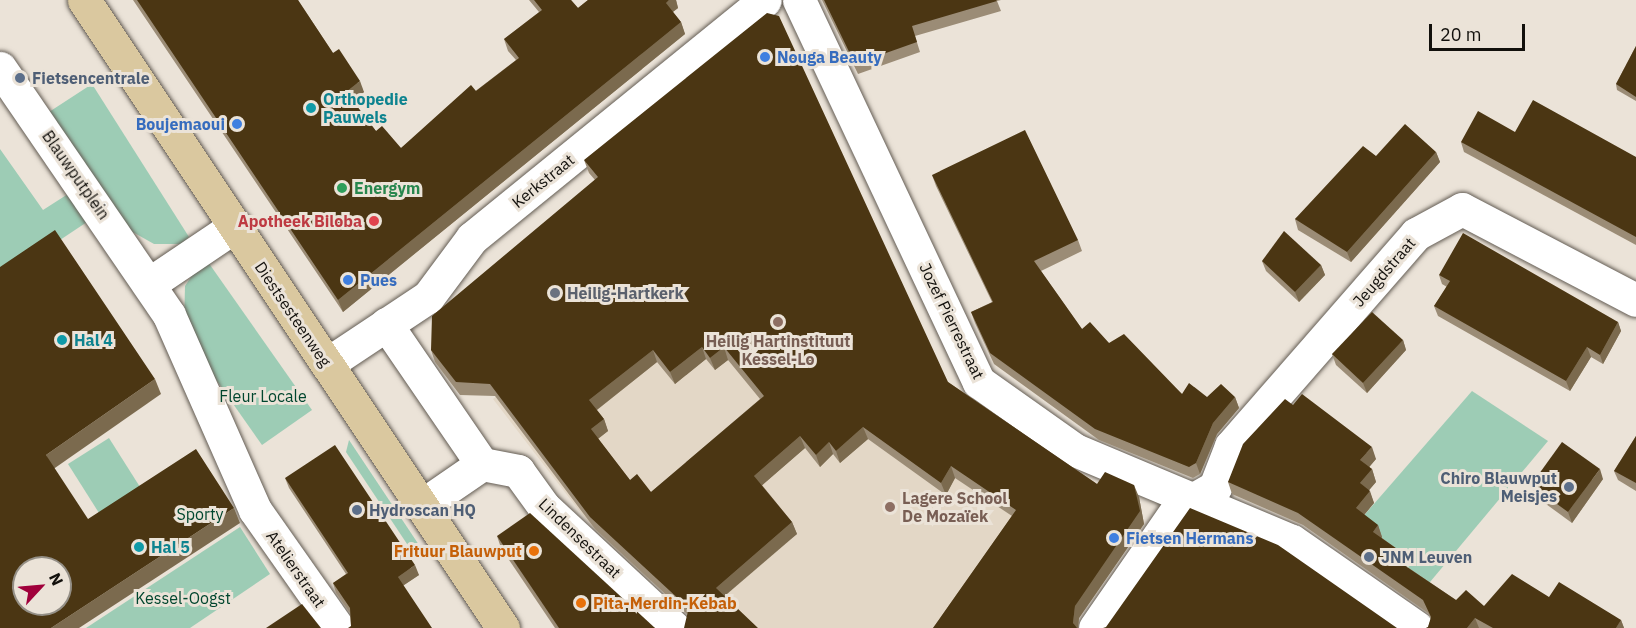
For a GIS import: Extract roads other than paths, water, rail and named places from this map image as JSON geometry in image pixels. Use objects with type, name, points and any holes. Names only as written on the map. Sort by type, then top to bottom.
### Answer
[{"type":"main road","name":"Diestsesteenweg","points":[[84,0],[503,628]]},
{"type":"street","name":"Kerkstraat","points":[[327,364],[428,297],[472,238],[765,0]]},
{"type":"street","name":"Jozef Pierrestraat","points":[[799,0],[979,382],[1075,450],[1292,541],[1417,620]]},
{"type":"street","name":"Blauwputplein","points":[[0,68],[150,284],[169,315],[255,510]]},
{"type":"street","name":"Jeugdstraat","points":[[1196,499],[1215,487],[1231,446],[1416,234],[1462,209],[1636,300]]},
{"type":"street","points":[[150,284],[235,226]]},
{"type":"street","points":[[386,324],[482,464],[420,506]]},
{"type":"street","name":"Lindensestraat","points":[[482,464],[518,471],[544,507],[674,628]]},
{"type":"street","points":[[1095,628],[1178,507],[1196,499]]},
{"type":"street","name":"Atelierstraat","points":[[255,510],[338,628]]},
{"type":"place","name":"Nouga Beauty","points":[[765,57]]},
{"type":"place","name":"Fietsencentrale","points":[[20,78]]},
{"type":"place","name":"Orthopedie Pauwels","points":[[311,108]]},
{"type":"place","name":"Boujemaoui","points":[[237,124]]},
{"type":"place","name":"Energym","points":[[342,188]]},
{"type":"place","name":"Apotheek Biloba","points":[[374,221]]},
{"type":"place","name":"Pues","points":[[348,280]]},
{"type":"place","name":"Heilig-Hartkerk","points":[[555,293]]},
{"type":"place","name":"Heilig Hartinstituut Kessel-Lo","points":[[778,322]]},
{"type":"place","name":"Hal 4","points":[[62,340]]},
{"type":"place","name":"Chiro Blauwput Meisjes","points":[[1569,487]]},
{"type":"place","name":"Lagere School De Mozaïek","points":[[890,507]]},
{"type":"place","name":"Hydroscan HQ","points":[[357,510]]},
{"type":"place","name":"Fietsen Hermans","points":[[1114,538]]},
{"type":"place","name":"Hal 5","points":[[139,547]]},
{"type":"place","name":"Frituur Blauwput","points":[[534,551]]},
{"type":"place","name":"JNM Leuven","points":[[1369,557]]},
{"type":"place","name":"Pita-Merdin-Kebab","points":[[581,603]]},
{"type":"park label","name":"Fleur Locale","points":[[263,396]]},
{"type":"park label","name":"Sporty","points":[[200,514]]},
{"type":"park label","name":"Kessel-Oogst","points":[[183,598]]}]
